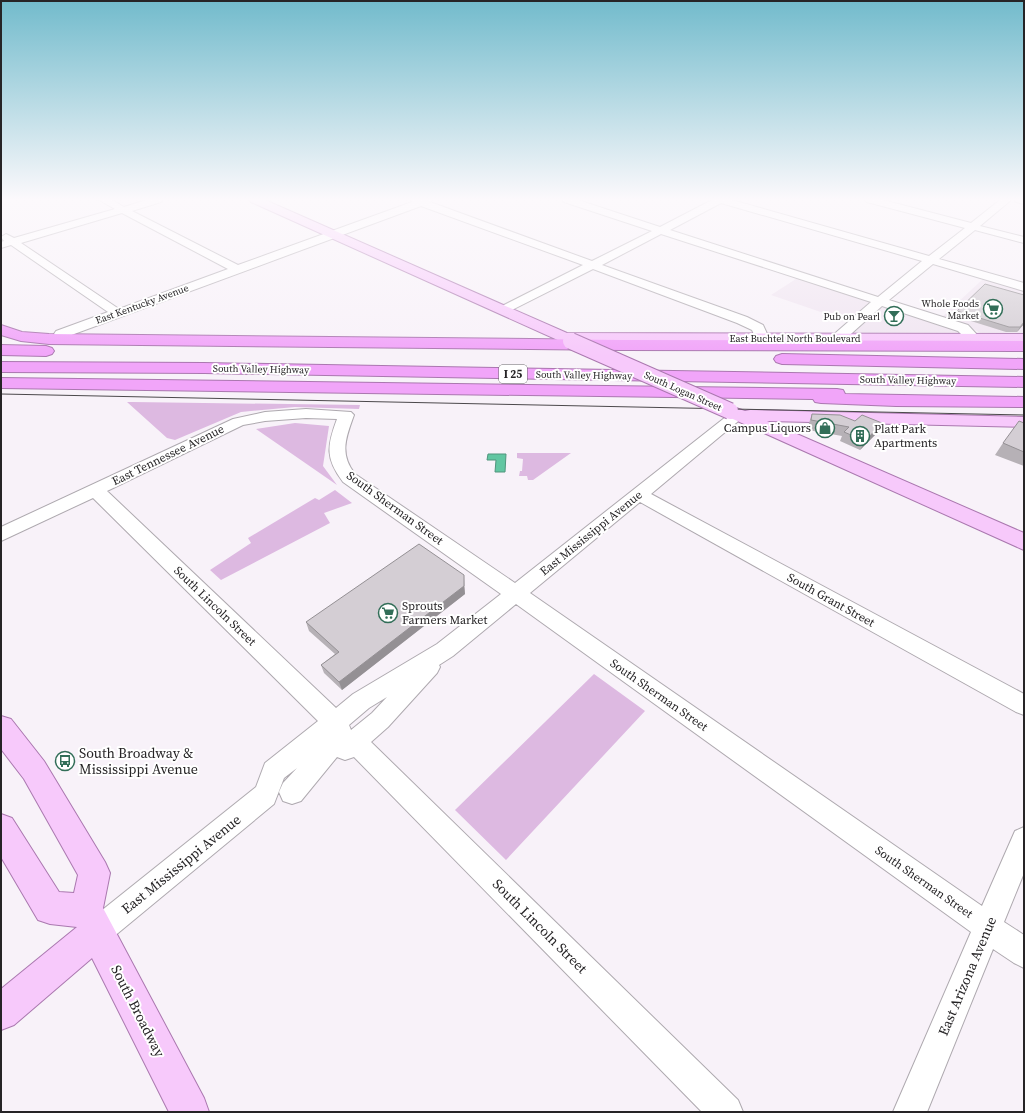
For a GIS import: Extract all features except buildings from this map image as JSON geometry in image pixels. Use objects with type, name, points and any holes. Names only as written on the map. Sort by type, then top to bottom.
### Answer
[{"type":"highway","points":[[1,330],[21,336],[49,339],[620,345],[1024,346]]},
{"type":"highway","name":"South Valley Highway","points":[[1,350],[1024,364]]},
{"type":"highway","points":[[533,358],[562,351],[1024,352]]},
{"type":"highway","name":"South Valley Highway","points":[[1,367],[212,368],[1024,382]]},
{"type":"highway","points":[[1,374],[58,375],[291,388]]},
{"type":"highway","points":[[1,383],[648,393],[1024,395]]},
{"type":"highway","points":[[648,393],[896,401],[1024,402]]},
{"type":"main road","name":"South Logan Street","points":[[371,252],[1024,542]]},
{"type":"main road","name":"East Buchtel North Boulevard","points":[[568,339],[837,338],[1024,340]]},
{"type":"main road","points":[[733,413],[1020,423]]},
{"type":"main road","points":[[1,728],[34,770],[94,873],[91,922],[1,1012]]},
{"type":"main road","points":[[1,829],[50,908],[91,922]]},
{"type":"main road","name":"South Broadway","points":[[91,922],[190,1112]]},
{"type":"street","points":[[20,252],[117,313]]},
{"type":"street","points":[[204,252],[237,269]]},
{"type":"street","name":"East Kentucky Avenue","points":[[60,334],[284,252]]},
{"type":"street","points":[[555,252],[749,323],[758,328],[762,338]]},
{"type":"street","points":[[504,310],[619,252]]},
{"type":"street","points":[[729,252],[964,328],[974,339]]},
{"type":"street","points":[[904,252],[1024,287]]},
{"type":"street","points":[[837,338],[880,301],[942,252]]},
{"type":"street","name":"East Mississippi Avenue","points":[[91,922],[265,795],[274,771],[361,702],[445,650],[638,494],[733,413]]},
{"type":"street","name":"East Tennessee Avenue","points":[[1,535],[221,429],[252,418],[284,414],[346,415]]},
{"type":"street","name":"South Sherman Street","points":[[346,415],[339,435],[336,452],[340,466],[349,478],[516,594],[1024,953]]},
{"type":"street","name":"South Lincoln Street","points":[[95,490],[335,722]]},
{"type":"street","name":"South Grant Street","points":[[638,494],[1024,705]]},
{"type":"street","name":"East Mississippi Avenue","points":[[292,792],[380,720],[445,650]]},
{"type":"street","points":[[265,795],[292,792],[326,750],[337,740],[340,732],[335,722]]},
{"type":"street","name":"South Lincoln Street","points":[[354,741],[726,1112]]},
{"type":"street","name":"East Arizona Avenue","points":[[910,1112],[1024,840]]},
{"type":"shaded area","points":[[799,277],[870,302],[847,321],[771,295]]},
{"type":"shaded area","name":"Whole Foods Market","points":[[983,279],[1024,291],[1024,338],[982,334],[971,328],[942,317]]},
{"type":"shaded area","points":[[885,307],[958,331],[962,334],[853,333],[881,308]]},
{"type":"shaded area","points":[[127,402],[360,405],[359,409],[295,407],[241,412],[175,440],[167,438]]},
{"type":"shaded area","points":[[295,423],[329,426],[323,466],[337,485],[256,429]]},
{"type":"shaded area","points":[[517,453],[571,453],[533,480],[528,480],[527,476],[519,476],[520,471],[522,471],[523,459],[517,458]]},
{"type":"shaded area","points":[[488,454],[506,454],[505,472],[495,472],[496,460],[487,460]]},
{"type":"shaded area","points":[[335,490],[352,503],[324,513],[330,523],[221,580],[210,570],[251,543],[248,538],[315,498],[319,500]]},
{"type":"shaded area","points":[[594,674],[645,711],[506,860],[455,810]]},
{"type":"tram line","points":[[1,394],[1024,415]]},
{"type":"place","name":"Whole Foods Market","points":[[993,309]]},
{"type":"place","name":"Pub on Pearl","points":[[894,316]]},
{"type":"place","name":"Campus Liquors","points":[[825,428]]},
{"type":"place","name":"Platt Park Apartments","points":[[860,436]]},
{"type":"place","name":"Sprouts Farmers Market","points":[[388,613]]},
{"type":"place","name":"South Broadway & Mississippi Avenue","points":[[65,761]]}]
